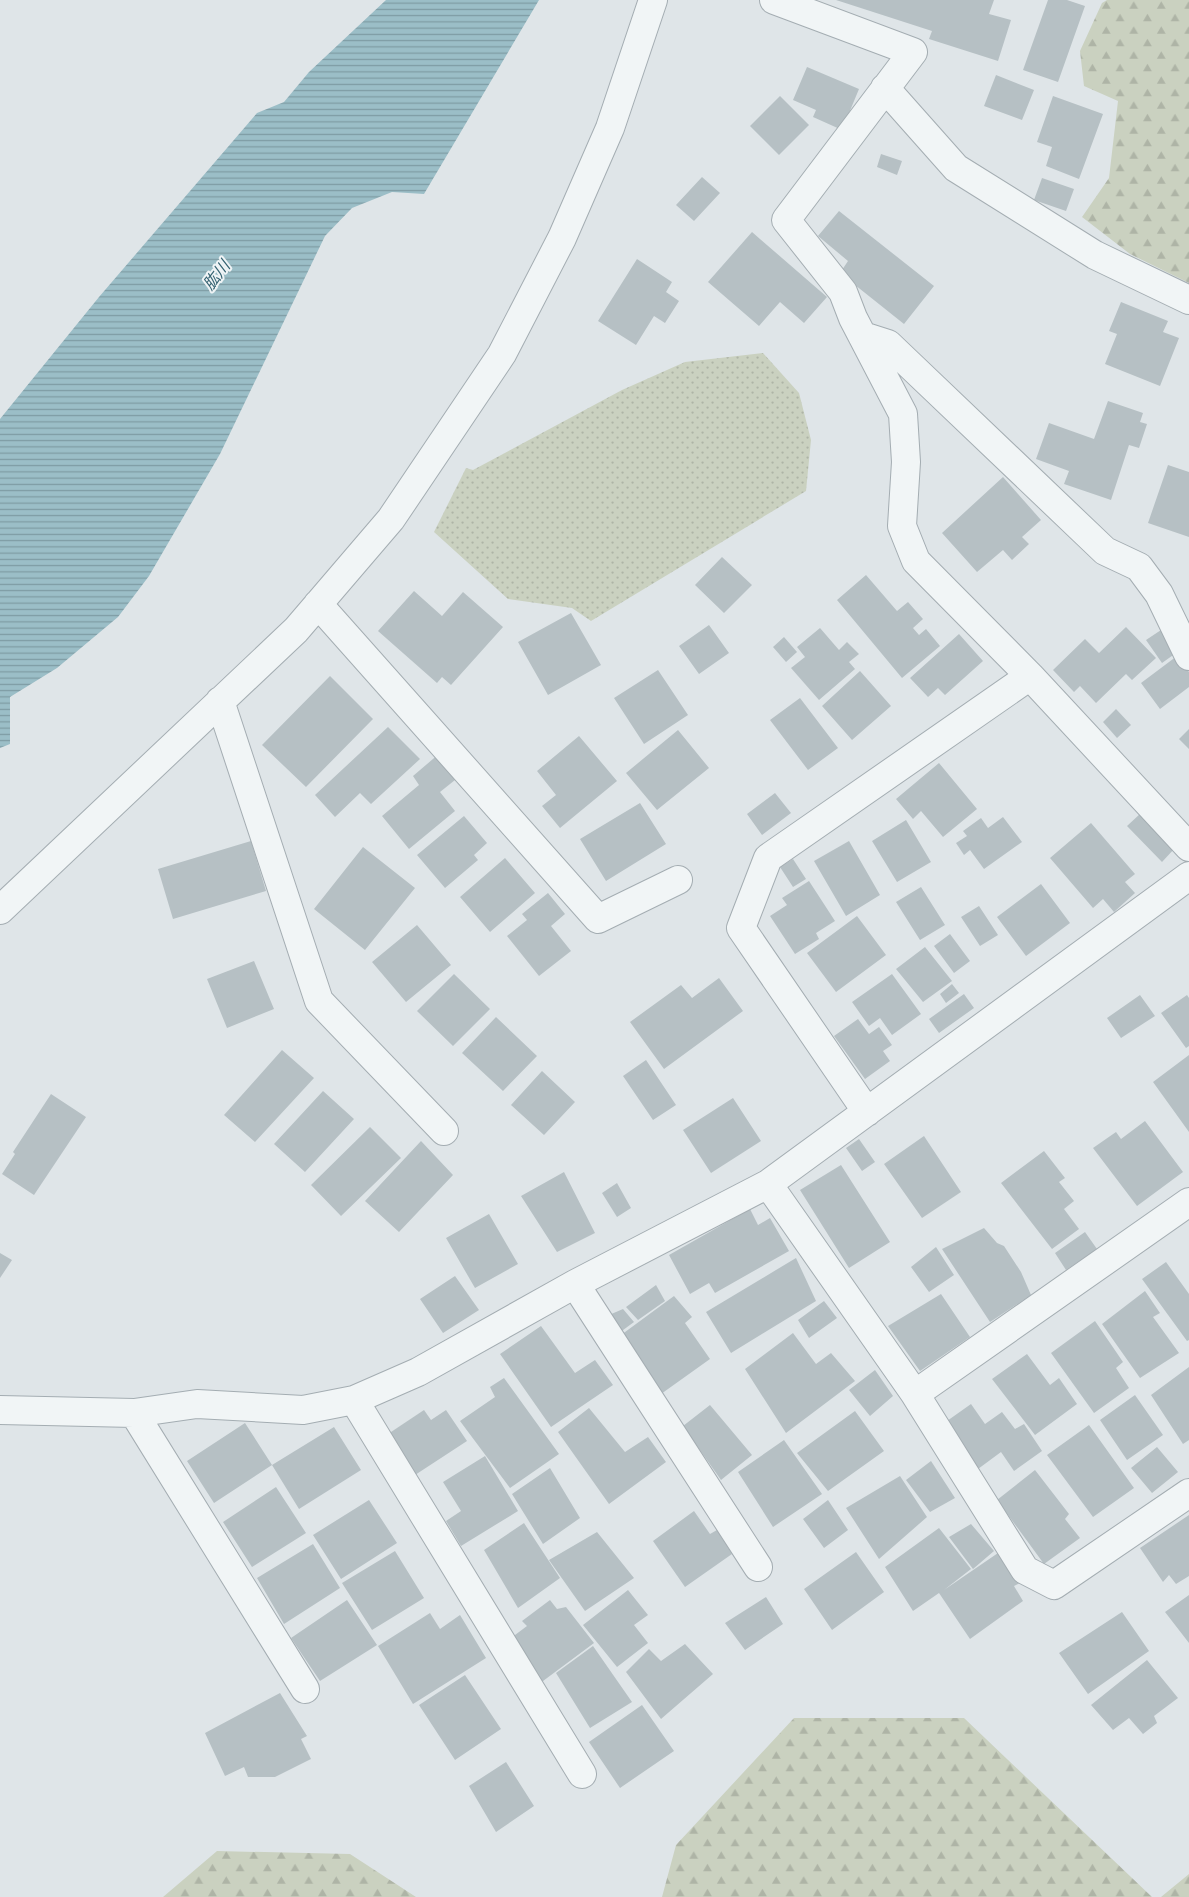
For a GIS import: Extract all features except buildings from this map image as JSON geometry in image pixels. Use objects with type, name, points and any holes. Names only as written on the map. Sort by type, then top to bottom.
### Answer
[{"type":"street","points":[[0,910],[296,630],[391,519],[502,354],[562,238],[606,136],[653,0]]},
{"type":"street","points":[[774,0],[913,52],[786,220],[843,292],[853,318],[904,414],[906,462],[902,526],[916,561],[1030,676],[1189,847]]},
{"type":"street","points":[[885,88],[956,168],[1095,255],[1189,300]]},
{"type":"street","points":[[862,336],[888,344],[1105,551],[1139,568],[1159,594],[1189,656]]},
{"type":"street","points":[[318,604],[598,920],[678,880]]},
{"type":"street","points":[[867,1112],[741,928],[768,858],[1030,676]]},
{"type":"street","points":[[220,701],[319,1001],[444,1131]]},
{"type":"street","points":[[0,1410],[134,1413],[197,1404],[303,1410],[354,1400],[418,1372],[575,1284],[768,1184],[1189,876]]},
{"type":"street","points":[[768,1184],[916,1394],[1025,1570],[1054,1584],[1189,1493]]},
{"type":"street","points":[[916,1394],[1189,1202]]},
{"type":"street","points":[[575,1284],[758,1567]]},
{"type":"street","points":[[354,1400],[582,1774]]},
{"type":"street","points":[[134,1413],[305,1689]]},
{"type":"green space","points":[[1107,0],[1189,0],[1189,283],[1130,254],[1082,217],[1109,178],[1118,101],[1084,86],[1080,51],[1102,3]]},
{"type":"green space","points":[[763,353],[799,393],[811,440],[806,491],[591,621],[572,608],[508,599],[434,532],[466,468],[473,470],[622,390],[685,362]]},
{"type":"green space","points":[[794,1718],[964,1718],[1152,1897],[662,1897],[676,1845]]},
{"type":"green space","points":[[217,1851],[350,1854],[416,1897],[163,1897]]},
{"type":"green space","points":[[1189,1874],[1189,1897],[1161,1897]]},
{"type":"water","name":"肱川","points":[[386,0],[539,0],[424,194],[392,192],[352,208],[325,236],[220,454],[149,576],[118,617],[57,668],[10,697],[10,744],[0,748],[0,419],[99,297],[257,113],[284,102],[309,72]]}]
